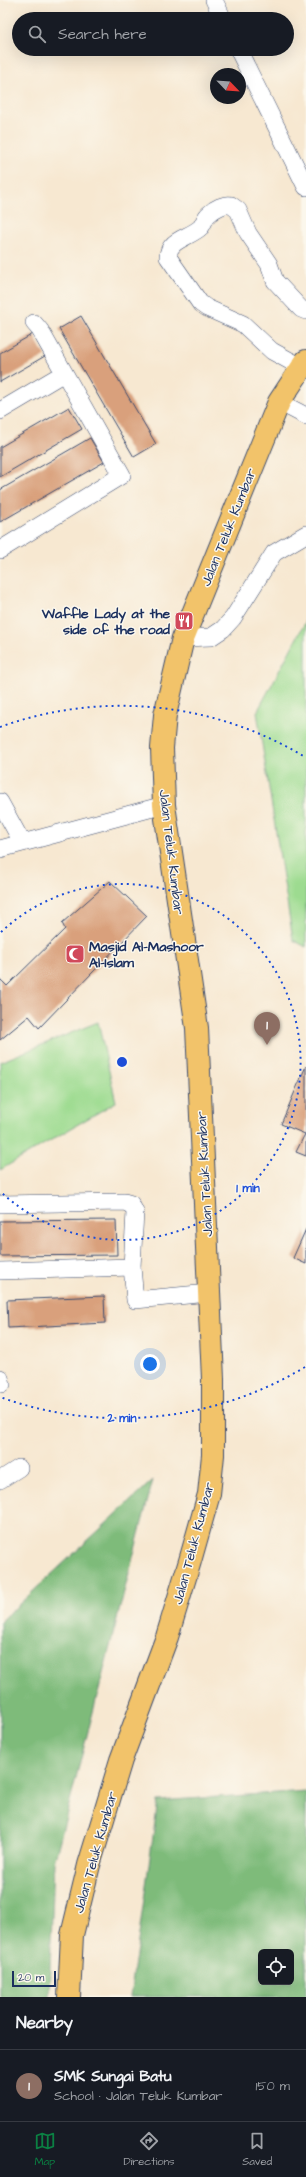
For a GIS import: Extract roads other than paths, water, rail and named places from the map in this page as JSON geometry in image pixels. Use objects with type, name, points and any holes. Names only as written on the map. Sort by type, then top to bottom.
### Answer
[{"type":"main road","name":"Jalan Teluk Kumbar","points":[[70,1997],[72,1935],[89,1865],[121,1760],[167,1637],[208,1494],[213,1455],[213,1380],[197,1028],[164,805],[162,748],[165,715],[183,638],[279,402],[304,364]]},
{"type":"street","points":[[214,0],[220,12]]},
{"type":"street","points":[[241,56],[306,187]]},
{"type":"street","points":[[304,364],[272,351],[244,324],[200,303],[168,258],[168,251],[172,245],[200,228],[208,214],[224,204],[231,204],[238,210],[248,233],[269,264],[275,281],[300,309],[306,311]]},
{"type":"street","points":[[0,550],[122,475],[34,323]]},
{"type":"street","points":[[0,411],[64,373]]},
{"type":"street","points":[[279,402],[306,416]]},
{"type":"street","points":[[183,638],[211,637],[223,629],[233,618],[274,553],[306,534]]},
{"type":"street","points":[[0,802],[22,842]]},
{"type":"street","points":[[0,849],[164,805]]},
{"type":"street","points":[[0,1204],[124,1202],[131,1204],[135,1212],[132,1267],[135,1300],[209,1293]]},
{"type":"street","points":[[0,1271],[132,1267]]},
{"type":"street","points":[[0,1480],[19,1468]]},
{"type":"place","name":"Waffle Lady at the side of the road","points":[[184,621]]},
{"type":"place","name":"Masjid Al-Mashoor Al-Islam","points":[[75,954]]},
{"type":"place","name":"SMK Sungai Batu","points":[[267,1045]]}]
